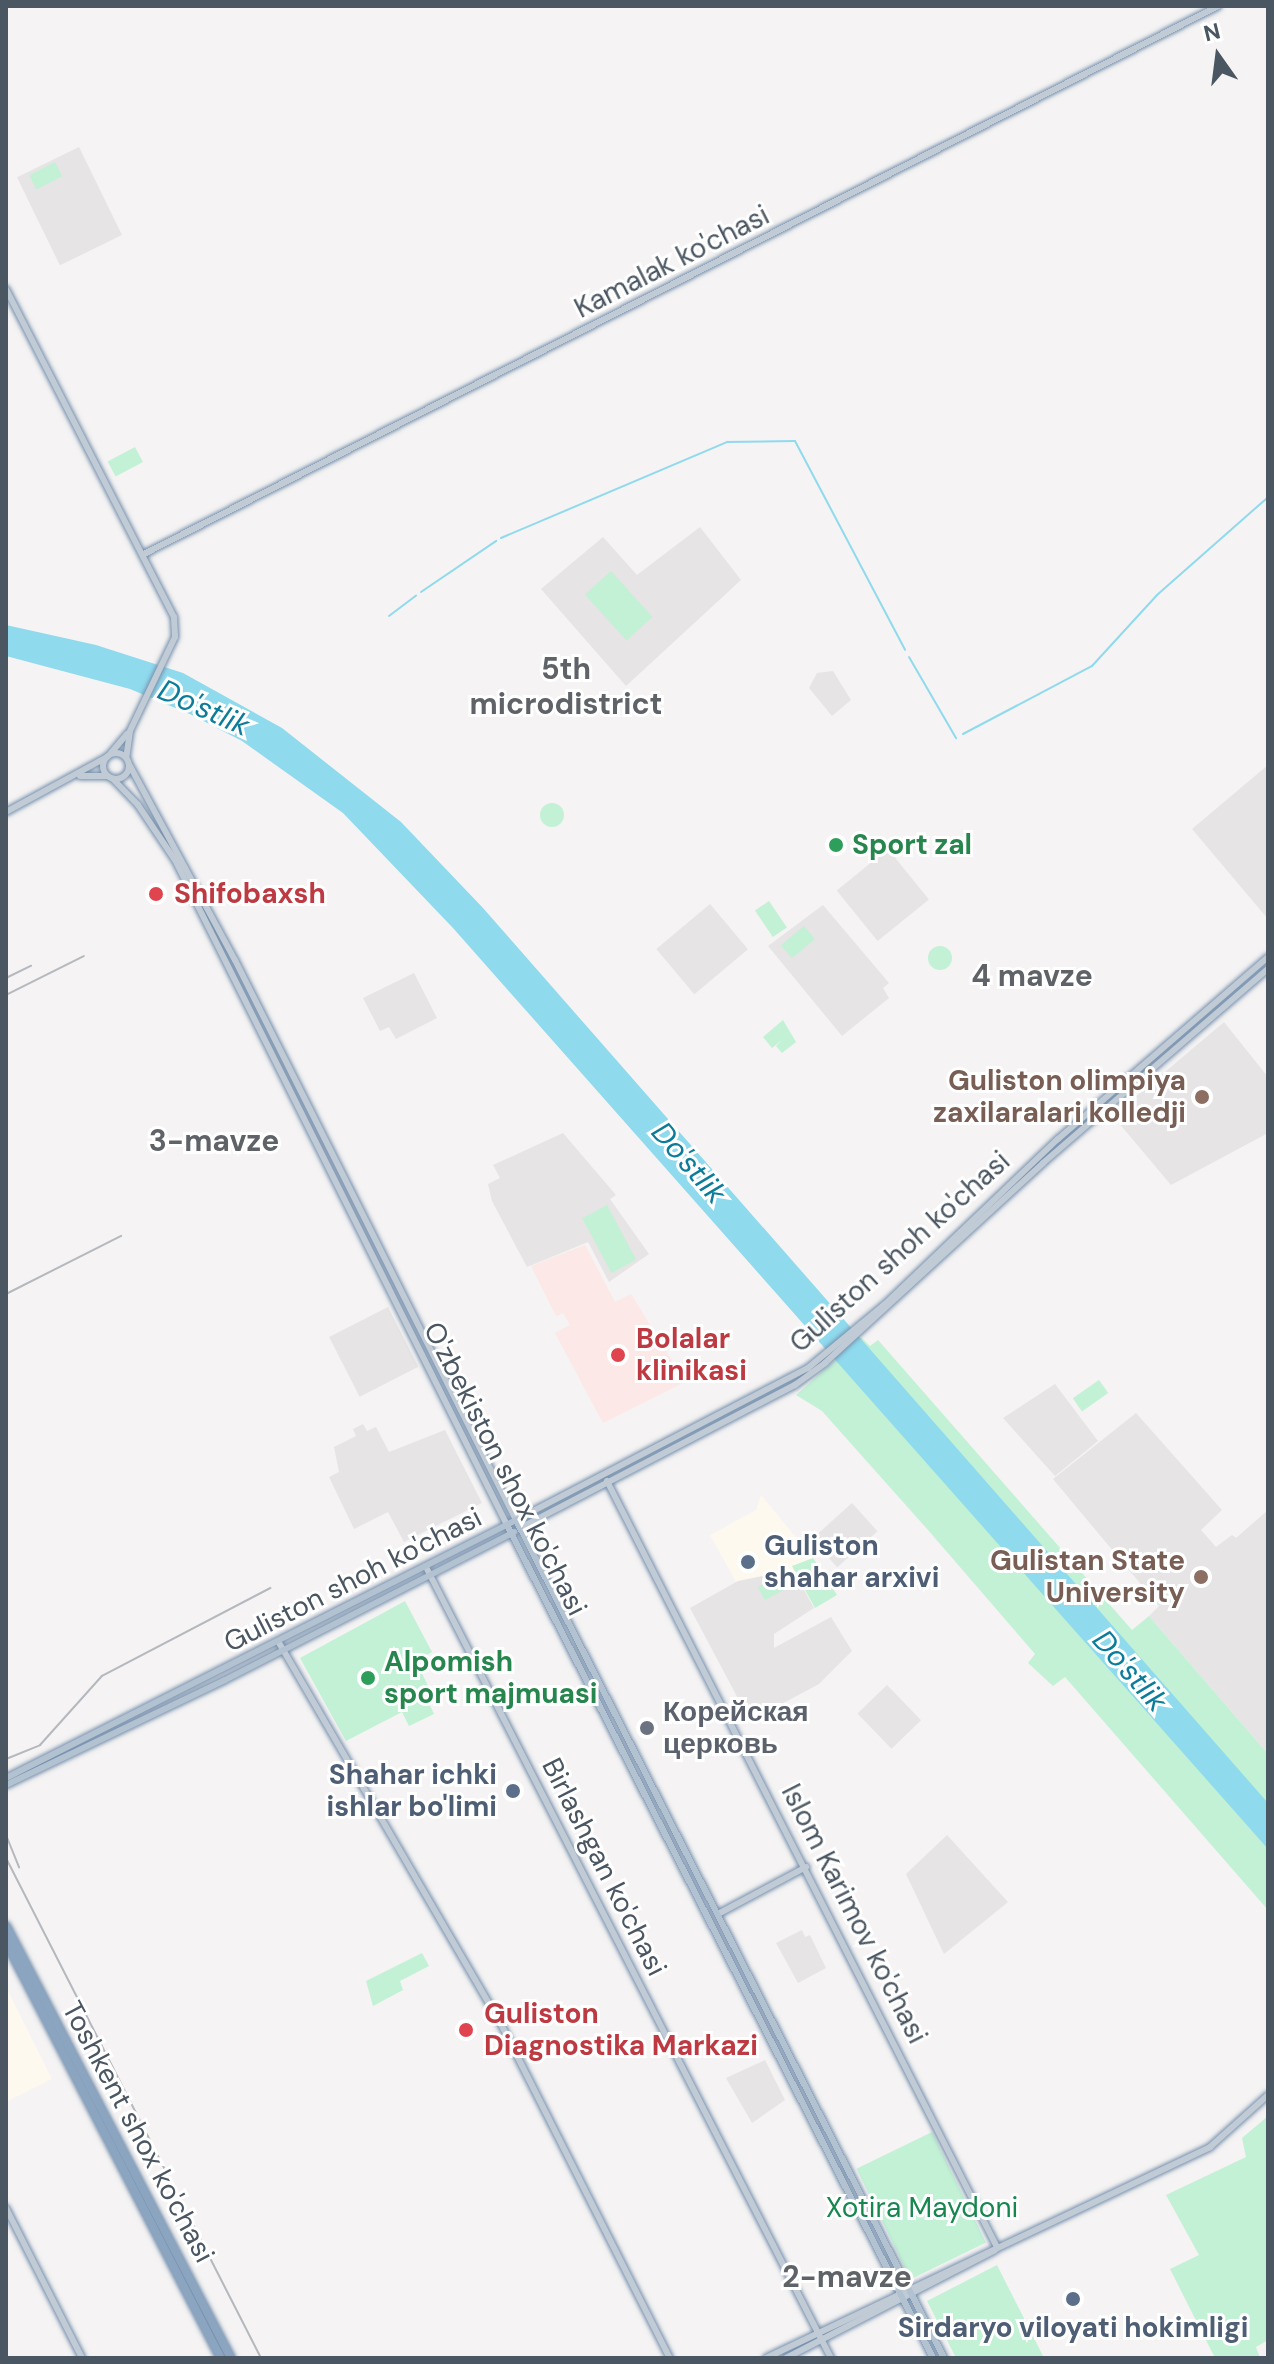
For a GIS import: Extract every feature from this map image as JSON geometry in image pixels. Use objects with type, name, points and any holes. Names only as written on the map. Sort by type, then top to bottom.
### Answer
[{"type":"highway","name":"Toshkent shox ko'chasi","points":[[6,1926],[23,1966],[221,2358]]},
{"type":"highway","name":"Toshkent shox ko'chasi","points":[[6,1942],[23,1966],[231,2358]]},
{"type":"main road","name":"Kamalak ko'chasi","points":[[144,554],[1218,6]]},
{"type":"main road","points":[[6,289],[144,554],[174,620],[175,637],[130,731],[126,758],[130,766],[126,775],[110,778],[76,776]]},
{"type":"main road","points":[[6,812],[108,756],[130,731]]},
{"type":"main road","points":[[108,756],[126,758]]},
{"type":"main road","points":[[108,756],[110,778]]},
{"type":"main road","name":"O'zbekiston shox ko'chasi","points":[[130,766],[185,865],[944,2358]]},
{"type":"main road","name":"O'zbekiston shox ko'chasi","points":[[110,778],[138,805],[175,860],[507,1525],[933,2358]]},
{"type":"main road","name":"Guliston shoh ko'chasi","points":[[860,1329],[1058,1139],[1268,957]]},
{"type":"main road","name":"Guliston shoh ko'chasi","points":[[6,1778],[282,1650],[795,1385],[1268,969]]},
{"type":"main road","name":"Guliston shoh ko'chasi","points":[[6,1785],[278,1641],[773,1390],[823,1360]]},
{"type":"main road","name":"Islom Karimov ko'chasi","points":[[604,1475],[997,2247]]},
{"type":"main road","points":[[500,1510],[509,1506]]},
{"type":"main road","points":[[519,1546],[527,1542]]},
{"type":"main road","name":"Birlashgan ko'chasi","points":[[426,1567],[831,2358]]},
{"type":"main road","points":[[278,1641],[501,2024],[670,2358]]},
{"type":"main road","points":[[718,1914],[806,1867]]},
{"type":"main road","points":[[766,2358],[1210,2147],[1268,2095]]},
{"type":"main road","points":[[6,2208],[82,2358]]},
{"type":"main road","points":[[786,2358],[901,2295]]},
{"type":"shaded area","points":[[79,147],[122,235],[60,265],[17,177]]},
{"type":"shaded area","points":[[700,527],[741,580],[626,686],[541,589],[603,537],[637,575]]},
{"type":"shaded area","points":[[833,671],[851,700],[832,716],[809,688],[817,673]]},
{"type":"shaded area","points":[[1268,765],[1268,919],[1192,829]]},
{"type":"shaded area","points":[[888,849],[929,900],[878,941],[837,891]]},
{"type":"shaded area","points":[[710,904],[748,949],[694,994],[656,949]]},
{"type":"shaded area","points":[[823,905],[889,983],[883,988],[889,998],[842,1036],[768,946]]},
{"type":"shaded area","points":[[414,973],[437,1018],[396,1039],[389,1027],[380,1031],[363,998]]},
{"type":"shaded area","name":"Guliston olimpiya zaxilaralari kolledji","points":[[1224,1022],[1268,1077],[1268,1133],[1171,1185],[1113,1116]]},
{"type":"shaded area","points":[[563,1133],[616,1195],[610,1199],[649,1254],[609,1282],[588,1242],[527,1267],[492,1201],[488,1184],[500,1178],[493,1165]]},
{"type":"shaded area","name":"Bolalar klinikasi","points":[[585,1245],[615,1302],[631,1294],[685,1382],[603,1423],[555,1333],[570,1325],[563,1313],[556,1316],[531,1266]]},
{"type":"shaded area","points":[[388,1307],[418,1367],[360,1397],[329,1337]]},
{"type":"shaded area","points":[[1055,1384],[1098,1441],[1055,1476],[1003,1418]]},
{"type":"shaded area","name":"Gulistan State University","points":[[1136,1413],[1222,1510],[1201,1530],[1216,1547],[1232,1535],[1236,1538],[1268,1510],[1268,1754],[1149,1616],[1159,1606],[1053,1479]]},
{"type":"shaded area","points":[[363,1424],[367,1431],[376,1427],[389,1452],[445,1430],[482,1503],[404,1542],[388,1512],[354,1529],[329,1477],[339,1472],[334,1447],[356,1436],[353,1429]]},
{"type":"shaded area","points":[[761,1495],[813,1558],[793,1570],[736,1582],[710,1535],[756,1510]]},
{"type":"shaded area","points":[[852,1503],[877,1531],[837,1567],[812,1539]]},
{"type":"shaded area","points":[[793,1570],[814,1608],[774,1634],[774,1648],[831,1617],[852,1651],[819,1684],[750,1721],[690,1608],[738,1581]]},
{"type":"shaded area","points":[[887,1685],[921,1720],[892,1749],[858,1713]]},
{"type":"shaded area","points":[[947,1835],[1008,1902],[944,1954],[906,1874]]},
{"type":"shaded area","points":[[802,1930],[805,1937],[810,1935],[826,1968],[798,1983],[776,1943]]},
{"type":"shaded area","points":[[6,1987],[52,2079],[6,2102]]},
{"type":"shaded area","points":[[765,2060],[785,2100],[752,2123],[726,2078]]},
{"type":"green space","points":[[55,162],[62,176],[36,189],[29,175]]},
{"type":"green space","points":[[135,447],[143,462],[116,477],[108,462]]},
{"type":"green space","points":[[611,571],[652,617],[626,640],[585,594]]},
{"type":"green space","points":[[552,803],[563,810],[564,815],[557,826],[552,827],[541,820],[540,815],[547,804]]},
{"type":"green space","points":[[769,901],[787,928],[773,937],[755,911]]},
{"type":"green space","points":[[804,926],[815,939],[792,958],[781,945]]},
{"type":"green space","points":[[940,946],[951,953],[952,958],[945,969],[940,970],[929,963],[928,958],[935,947]]},
{"type":"green space","points":[[783,1020],[796,1042],[782,1053],[776,1046],[782,1040],[772,1048],[763,1037]]},
{"type":"green space","points":[[607,1205],[636,1260],[611,1273],[582,1218]]},
{"type":"green space","points":[[861,1337],[870,1346],[878,1340],[1132,1630],[1149,1616],[1268,1754],[1268,1910],[1065,1677],[1053,1686],[1028,1663],[1035,1654],[928,1530],[822,1411],[796,1395]]},
{"type":"green space","points":[[1099,1380],[1108,1393],[1082,1411],[1073,1398]]},
{"type":"green space","points":[[813,1558],[837,1595],[815,1608],[792,1566]]},
{"type":"green space","points":[[786,1572],[793,1585],[765,1600],[758,1587]]},
{"type":"green space","name":"Alpomish sport majmuasi","points":[[405,1601],[432,1652],[416,1661],[433,1696],[427,1699],[434,1714],[409,1726],[402,1712],[346,1741],[300,1658]]},
{"type":"green space","points":[[422,1953],[429,1966],[400,1981],[403,1990],[373,2006],[366,1981]]},
{"type":"green space","points":[[1268,2116],[1268,2340],[1256,2347],[1260,2358],[1215,2358],[1170,2269],[1199,2255],[1166,2195],[1246,2157],[1242,2138]]},
{"type":"green space","name":"Xotira Maydoni","points":[[932,2132],[986,2243],[910,2279],[857,2169]]},
{"type":"green space","points":[[997,2265],[1044,2358],[956,2358],[927,2301]]},
{"type":"water","name":"Do'stlik","points":[[6,625],[96,645],[183,673],[282,728],[401,822],[483,908],[1268,1803],[1268,1849],[453,928],[343,813],[242,741],[192,715],[130,689],[6,656]]},
{"type":"waterway","points":[[501,538],[727,442],[795,441],[905,650]]},
{"type":"waterway","points":[[963,734],[1092,666],[1157,595],[1268,497]]},
{"type":"waterway","points":[[421,592],[496,541]]},
{"type":"waterway","points":[[389,616],[416,596]]},
{"type":"waterway","points":[[909,657],[956,738]]},
{"type":"railway","points":[[6,995],[84,956]]},
{"type":"railway","points":[[6,978],[31,966]]},
{"type":"railway","points":[[6,1294],[121,1236]]},
{"type":"railway","points":[[6,1759],[40,1745],[102,1676],[270,1588]]},
{"type":"railway","points":[[6,1835],[19,1868]]},
{"type":"railway","points":[[6,1858],[261,2358]]},
{"type":"place","name":"Sport zal","points":[[836,845]]},
{"type":"place","name":"Shifobaxsh","points":[[156,894]]},
{"type":"place","name":"Guliston olimpiya zaxilaralari kolledji","points":[[1202,1097]]},
{"type":"place","name":"Bolalar klinikasi","points":[[618,1355]]},
{"type":"place","name":"Guliston shahar arxivi","points":[[748,1562]]},
{"type":"place","name":"Gulistan State University","points":[[1201,1577]]},
{"type":"place","name":"Alpomish sport majmuasi","points":[[368,1678]]},
{"type":"place","name":"Корейская церковь","points":[[647,1728]]},
{"type":"place","name":"Shahar ichki ishlar bo'limi","points":[[513,1791]]},
{"type":"place","name":"Guliston Diagnostika Markazi","points":[[466,2030]]},
{"type":"place","name":"Sirdaryo viloyati hokimligi","points":[[1073,2299]]},
{"type":"district","name":"5th microdistrict","points":[[566,686]]},
{"type":"district","name":"4 mavze","points":[[1032,976]]},
{"type":"district","name":"3-mavze","points":[[214,1141]]},
{"type":"district","name":"2-mavze","points":[[847,2277]]}]
